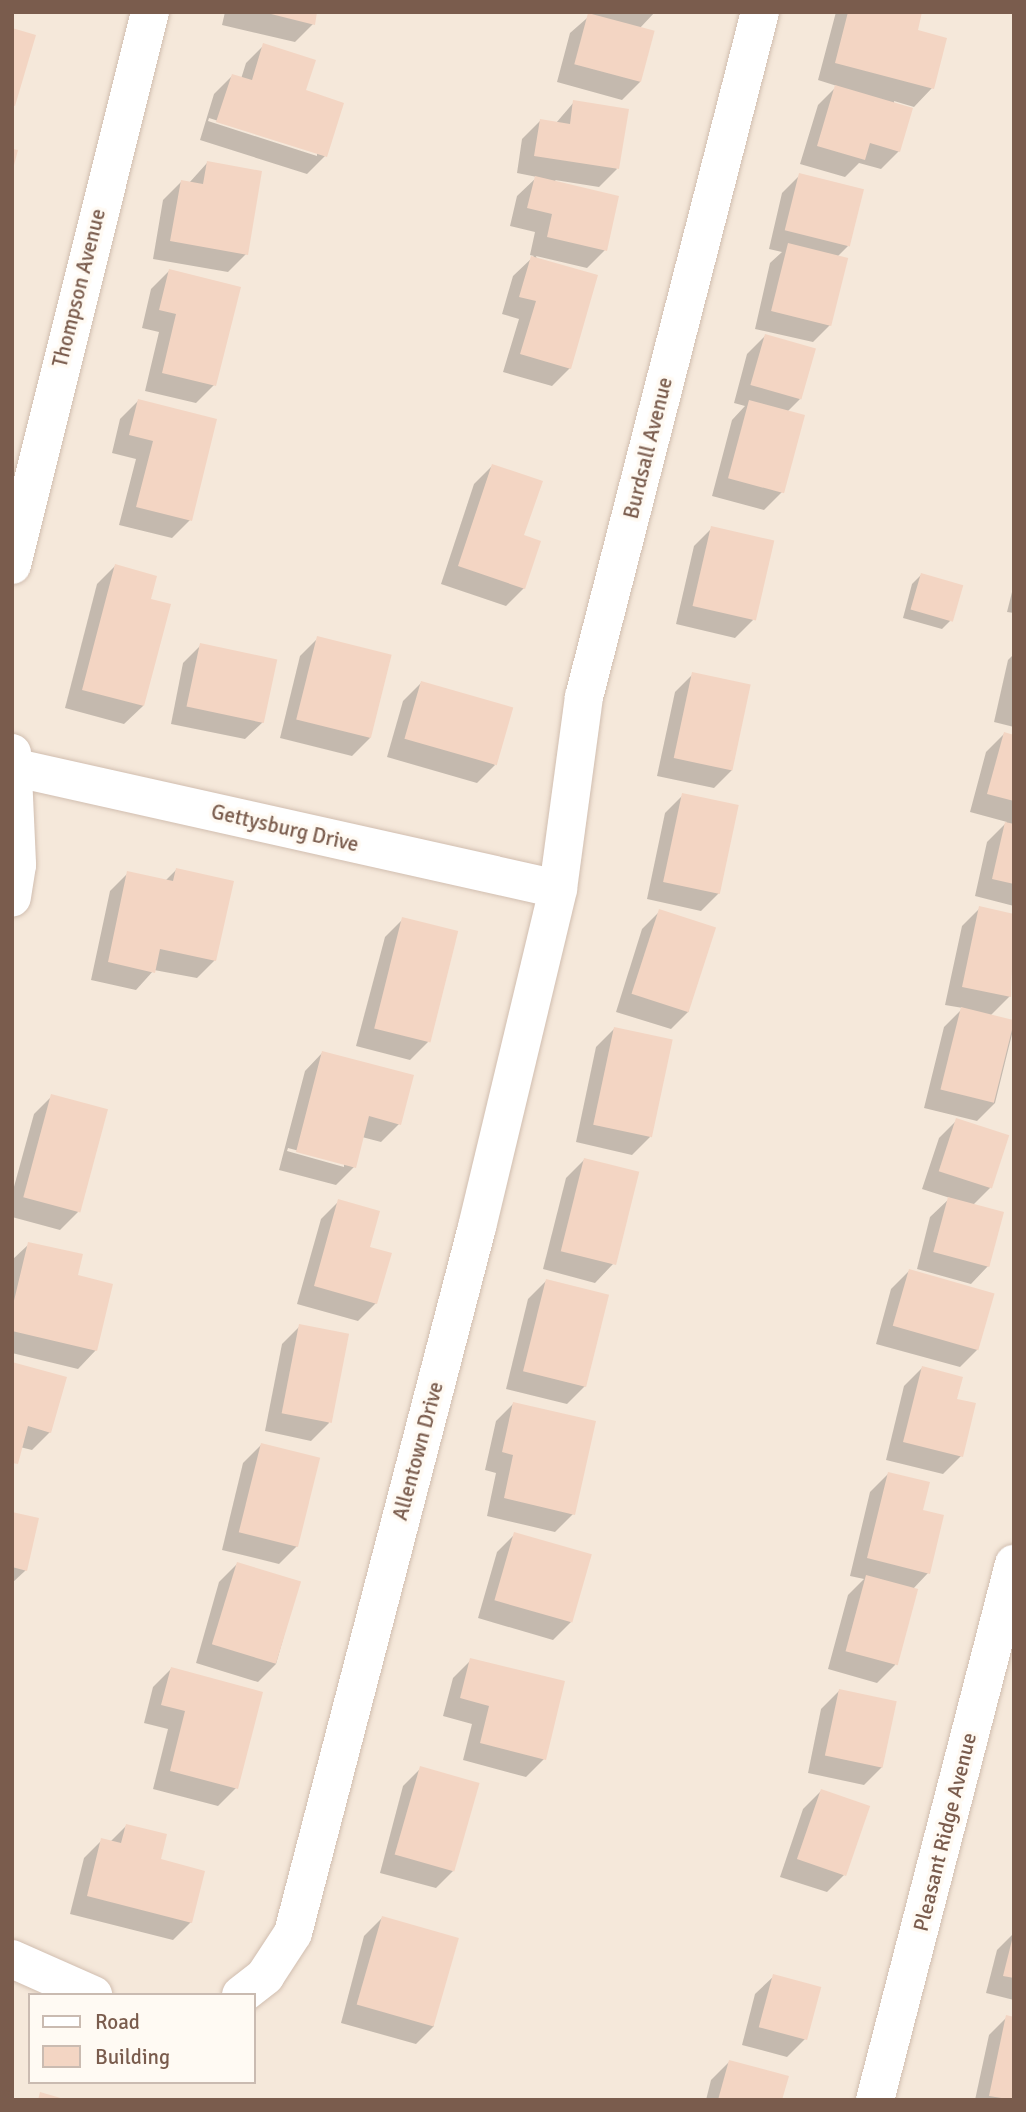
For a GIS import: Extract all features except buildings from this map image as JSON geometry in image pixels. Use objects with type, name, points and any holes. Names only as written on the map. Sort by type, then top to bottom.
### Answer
[{"type":"street","name":"Thompson Avenue","points":[[12,565],[150,12]]},
{"type":"street","name":"Burdsall Avenue","points":[[558,889],[584,698],[760,12]]},
{"type":"street","name":"Gettysburg Drive","points":[[13,763],[558,889]]},
{"type":"street","points":[[12,898],[17,865],[13,763]]},
{"type":"street","name":"Allentown Drive","points":[[244,1993],[265,1976],[293,1933],[477,1227],[558,889]]},
{"type":"street","name":"Pleasant Ridge Avenue","points":[[875,2100],[1014,1564]]},
{"type":"street","points":[[12,1959],[88,1993]]},
{"type":"shaded area","points":[[12,12],[1014,12],[1014,2100],[12,2100]]}]
